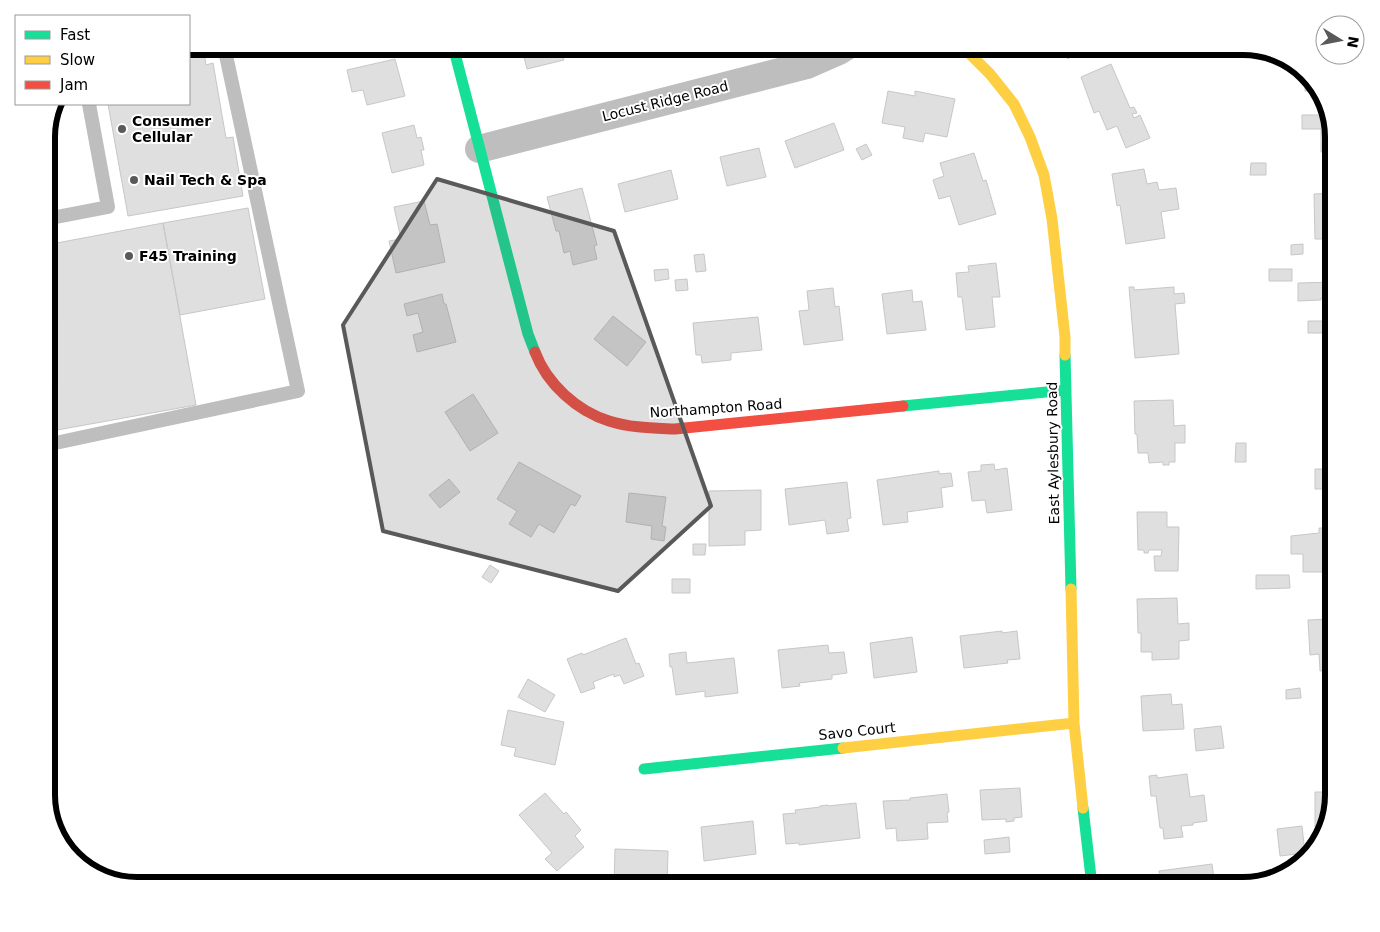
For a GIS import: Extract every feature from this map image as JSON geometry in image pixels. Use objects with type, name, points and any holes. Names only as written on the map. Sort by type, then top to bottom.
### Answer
[{"type":"street","name":"Northampton Road","points":[[455,55],[528,334],[538,361],[555,386],[580,407],[609,421],[643,428],[675,429],[1066,390]]},
{"type":"street","name":"Locust Ridge Road","points":[[479,149],[806,65],[830,55]]},
{"type":"street","name":"East Aylesbury Road","points":[[971,55],[990,74],[1014,104],[1030,137],[1044,175],[1052,219],[1065,337],[1074,723],[1091,877]]},
{"type":"street","name":"Savo Court","points":[[644,769],[1074,723]]},
{"type":"lane","points":[[55,442],[298,392],[226,55]]},
{"type":"lane","points":[[55,216],[108,207],[90,105]]},
{"type":"highlighted area","points":[[437,179],[614,231],[711,506],[618,591],[383,531],[343,325]]},
{"type":"building","points":[[190,55],[204,55],[206,65],[213,63],[226,138],[233,137],[243,196],[128,216],[108,105],[190,105]]},
{"type":"building","points":[[523,55],[563,55],[564,60],[527,69]]},
{"type":"building","points":[[1065,55],[1073,55],[1068,59]]},
{"type":"building","points":[[395,59],[405,96],[367,105],[363,90],[352,92],[347,70]]},
{"type":"building","points":[[1111,64],[1130,108],[1134,107],[1137,113],[1132,114],[1134,118],[1140,115],[1150,138],[1126,148],[1117,126],[1107,130],[1099,111],[1094,113],[1081,77]]},
{"type":"building","points":[[1305,84],[1311,91],[1305,91]]},
{"type":"building","points":[[888,91],[915,96],[915,91],[955,99],[947,137],[925,133],[923,142],[903,138],[905,127],[882,123]]},
{"type":"building","points":[[1302,115],[1322,115],[1325,152],[1321,152],[1321,129],[1302,129]]},
{"type":"building","points":[[834,123],[844,150],[795,168],[785,141]]},
{"type":"building","points":[[414,125],[417,138],[421,137],[424,150],[421,150],[424,165],[392,173],[382,133]]},
{"type":"building","points":[[866,144],[872,155],[862,160],[856,149]]},
{"type":"building","points":[[759,148],[766,177],[727,186],[720,157]]},
{"type":"building","points":[[974,153],[983,181],[986,180],[996,214],[959,225],[950,196],[939,199],[933,180],[944,176],[940,163]]},
{"type":"building","points":[[1251,163],[1266,163],[1266,175],[1250,175]]},
{"type":"building","points":[[1144,169],[1147,184],[1157,182],[1159,190],[1176,188],[1179,209],[1161,212],[1165,238],[1126,244],[1120,205],[1117,206],[1112,174]]},
{"type":"building","points":[[671,170],[678,199],[625,212],[618,184]]},
{"type":"building","points":[[582,188],[597,245],[594,246],[597,259],[573,265],[570,251],[564,253],[559,231],[556,231],[547,197]]},
{"type":"building","points":[[1325,193],[1325,239],[1315,239],[1314,194]]},
{"type":"building","points":[[424,201],[430,225],[437,224],[445,262],[396,273],[389,241],[401,239],[394,207]]},
{"type":"building","points":[[248,208],[265,299],[180,315],[163,223]]},
{"type":"building","points":[[163,223],[196,405],[55,430],[55,243]]},
{"type":"building","points":[[1303,244],[1303,254],[1291,255],[1291,245]]},
{"type":"building","points":[[704,254],[706,271],[696,272],[694,255]]},
{"type":"building","points":[[996,263],[1000,297],[992,297],[995,327],[966,330],[962,297],[958,297],[956,273],[969,272],[968,266]]},
{"type":"building","points":[[668,269],[669,279],[655,281],[654,270]]},
{"type":"building","points":[[1269,269],[1292,269],[1292,281],[1269,281]]},
{"type":"building","points":[[687,279],[688,290],[676,291],[675,280]]},
{"type":"building","points":[[1325,282],[1325,298],[1321,298],[1321,300],[1298,301],[1298,283]]},
{"type":"building","points":[[1129,287],[1134,287],[1134,290],[1174,287],[1174,294],[1184,293],[1185,303],[1175,304],[1179,354],[1135,358]]},
{"type":"building","points":[[833,288],[835,307],[839,306],[843,340],[804,345],[799,311],[809,310],[807,291]]},
{"type":"building","points":[[912,290],[913,302],[922,301],[926,330],[887,334],[882,294]]},
{"type":"building","points":[[442,294],[456,342],[417,352],[413,335],[423,332],[418,313],[407,316],[404,304]]},
{"type":"building","points":[[1323,301],[1325,301],[1325,333],[1308,333],[1308,321],[1323,321]]},
{"type":"building","points":[[613,316],[646,342],[627,366],[594,339]]},
{"type":"building","points":[[758,317],[762,350],[731,353],[731,360],[702,363],[701,355],[696,355],[693,323]]},
{"type":"building","points":[[1323,366],[1325,366],[1325,386],[1323,386]]},
{"type":"building","points":[[473,394],[498,433],[470,451],[445,412]]},
{"type":"building","points":[[1173,400],[1174,426],[1185,425],[1185,443],[1175,443],[1175,462],[1169,462],[1169,465],[1163,465],[1163,462],[1149,463],[1148,453],[1138,453],[1137,434],[1135,434],[1134,401]]},
{"type":"building","points":[[1236,443],[1246,443],[1246,462],[1235,462]]},
{"type":"building","points":[[519,462],[581,496],[575,506],[571,504],[554,533],[539,524],[531,537],[509,524],[517,511],[497,499]]},
{"type":"building","points":[[994,464],[995,470],[1007,468],[1012,510],[987,513],[985,500],[972,501],[968,472],[981,471],[981,465]]},
{"type":"building","points":[[1315,469],[1325,469],[1325,489],[1315,489]]},
{"type":"building","points":[[939,471],[939,474],[951,473],[953,486],[941,488],[943,507],[907,512],[908,522],[883,525],[877,480]]},
{"type":"building","points":[[449,479],[460,492],[440,508],[429,495]]},
{"type":"building","points":[[847,482],[851,518],[847,519],[849,531],[827,534],[825,520],[789,525],[785,489]]},
{"type":"building","points":[[761,490],[761,530],[745,531],[745,545],[709,546],[709,491]]},
{"type":"building","points":[[629,493],[666,497],[662,526],[666,527],[664,541],[651,539],[652,526],[626,522]]},
{"type":"building","points":[[1137,512],[1167,512],[1167,527],[1179,527],[1178,571],[1155,571],[1154,556],[1161,556],[1162,550],[1149,550],[1148,553],[1144,553],[1144,550],[1138,550]]},
{"type":"building","points":[[1319,528],[1325,528],[1325,572],[1303,572],[1303,554],[1291,554],[1291,536],[1319,533]]},
{"type":"building","points":[[693,544],[706,544],[705,555],[693,555]]},
{"type":"building","points":[[490,565],[499,571],[491,583],[482,577]]},
{"type":"building","points":[[1256,575],[1289,575],[1290,588],[1256,589]]},
{"type":"building","points":[[672,579],[690,579],[690,593],[672,593]]},
{"type":"building","points":[[1177,598],[1178,624],[1189,623],[1189,640],[1179,641],[1179,659],[1152,660],[1152,652],[1141,652],[1141,633],[1138,633],[1137,599]]},
{"type":"building","points":[[1325,619],[1325,671],[1320,671],[1319,654],[1310,655],[1308,620]]},
{"type":"building","points":[[1002,631],[1002,633],[1017,631],[1020,659],[1007,660],[1008,663],[964,668],[960,636]]},
{"type":"building","points":[[912,637],[917,672],[874,678],[870,643]]},
{"type":"building","points":[[626,638],[636,664],[639,663],[644,676],[624,684],[620,675],[614,677],[614,674],[593,682],[595,688],[581,693],[567,659],[582,653],[583,655]]},
{"type":"building","points":[[828,645],[829,653],[844,652],[847,673],[832,675],[832,679],[799,683],[800,686],[782,688],[778,650]]},
{"type":"building","points":[[686,652],[687,663],[734,658],[738,693],[705,697],[705,691],[676,695],[669,654]]},
{"type":"building","points":[[528,679],[555,695],[545,712],[518,697]]},
{"type":"building","points":[[1300,688],[1301,698],[1286,699],[1286,690]]},
{"type":"building","points":[[1171,694],[1172,705],[1182,704],[1184,729],[1143,731],[1141,696]]},
{"type":"building","points":[[508,710],[564,722],[555,765],[514,756],[516,748],[501,745]]},
{"type":"building","points":[[1221,726],[1224,748],[1196,751],[1194,729]]},
{"type":"building","points":[[1187,774],[1190,797],[1204,795],[1207,821],[1181,826],[1183,837],[1164,839],[1163,828],[1160,828],[1156,796],[1151,796],[1149,776],[1157,775],[1157,778]]},
{"type":"building","points":[[1020,788],[1022,817],[1006,822],[1006,819],[982,820],[980,790]]},
{"type":"building","points":[[1315,792],[1325,792],[1321,821],[1319,827],[1315,827]]},
{"type":"building","points":[[545,793],[564,814],[566,812],[581,830],[575,836],[584,847],[557,871],[545,859],[552,853],[519,815]]},
{"type":"building","points":[[947,794],[948,822],[927,823],[928,839],[897,841],[896,828],[886,829],[883,801],[910,800],[910,798]]},
{"type":"building","points":[[856,803],[860,838],[799,845],[799,843],[786,844],[783,814],[796,813],[795,810],[820,806]]},
{"type":"building","points":[[753,821],[756,854],[704,861],[701,827]]},
{"type":"building","points":[[1302,826],[1305,849],[1300,854],[1280,856],[1277,829]]},
{"type":"building","points":[[1009,837],[1010,852],[985,854],[984,840]]},
{"type":"building","points":[[615,849],[668,851],[667,877],[614,877]]},
{"type":"building","points":[[1212,864],[1214,877],[1160,877],[1159,871]]},
{"type":"traffic: fast","points":[[455,55],[528,334],[535,352]]},
{"type":"traffic: fast","points":[[1065,355],[1071,589]]},
{"type":"traffic: fast","points":[[903,406],[1066,390]]},
{"type":"traffic: fast","points":[[644,769],[843,748]]},
{"type":"traffic: fast","points":[[1083,808],[1091,877]]},
{"type":"traffic: slow","points":[[971,55],[990,74],[1014,104],[1030,137],[1044,175],[1052,219],[1065,337],[1065,355]]},
{"type":"traffic: slow","points":[[1071,589],[1074,723],[1083,808]]},
{"type":"traffic: slow","points":[[843,748],[1074,723]]},
{"type":"traffic: jam","points":[[535,352],[547,375],[564,395],[597,416],[609,421],[634,426],[675,429],[903,406]]},
{"type":"place","name":"Consumer Cellular","points":[[122,129]]},
{"type":"place","name":"Nail Tech & Spa","points":[[134,180]]},
{"type":"place","name":"F45 Training","points":[[129,256]]}]
